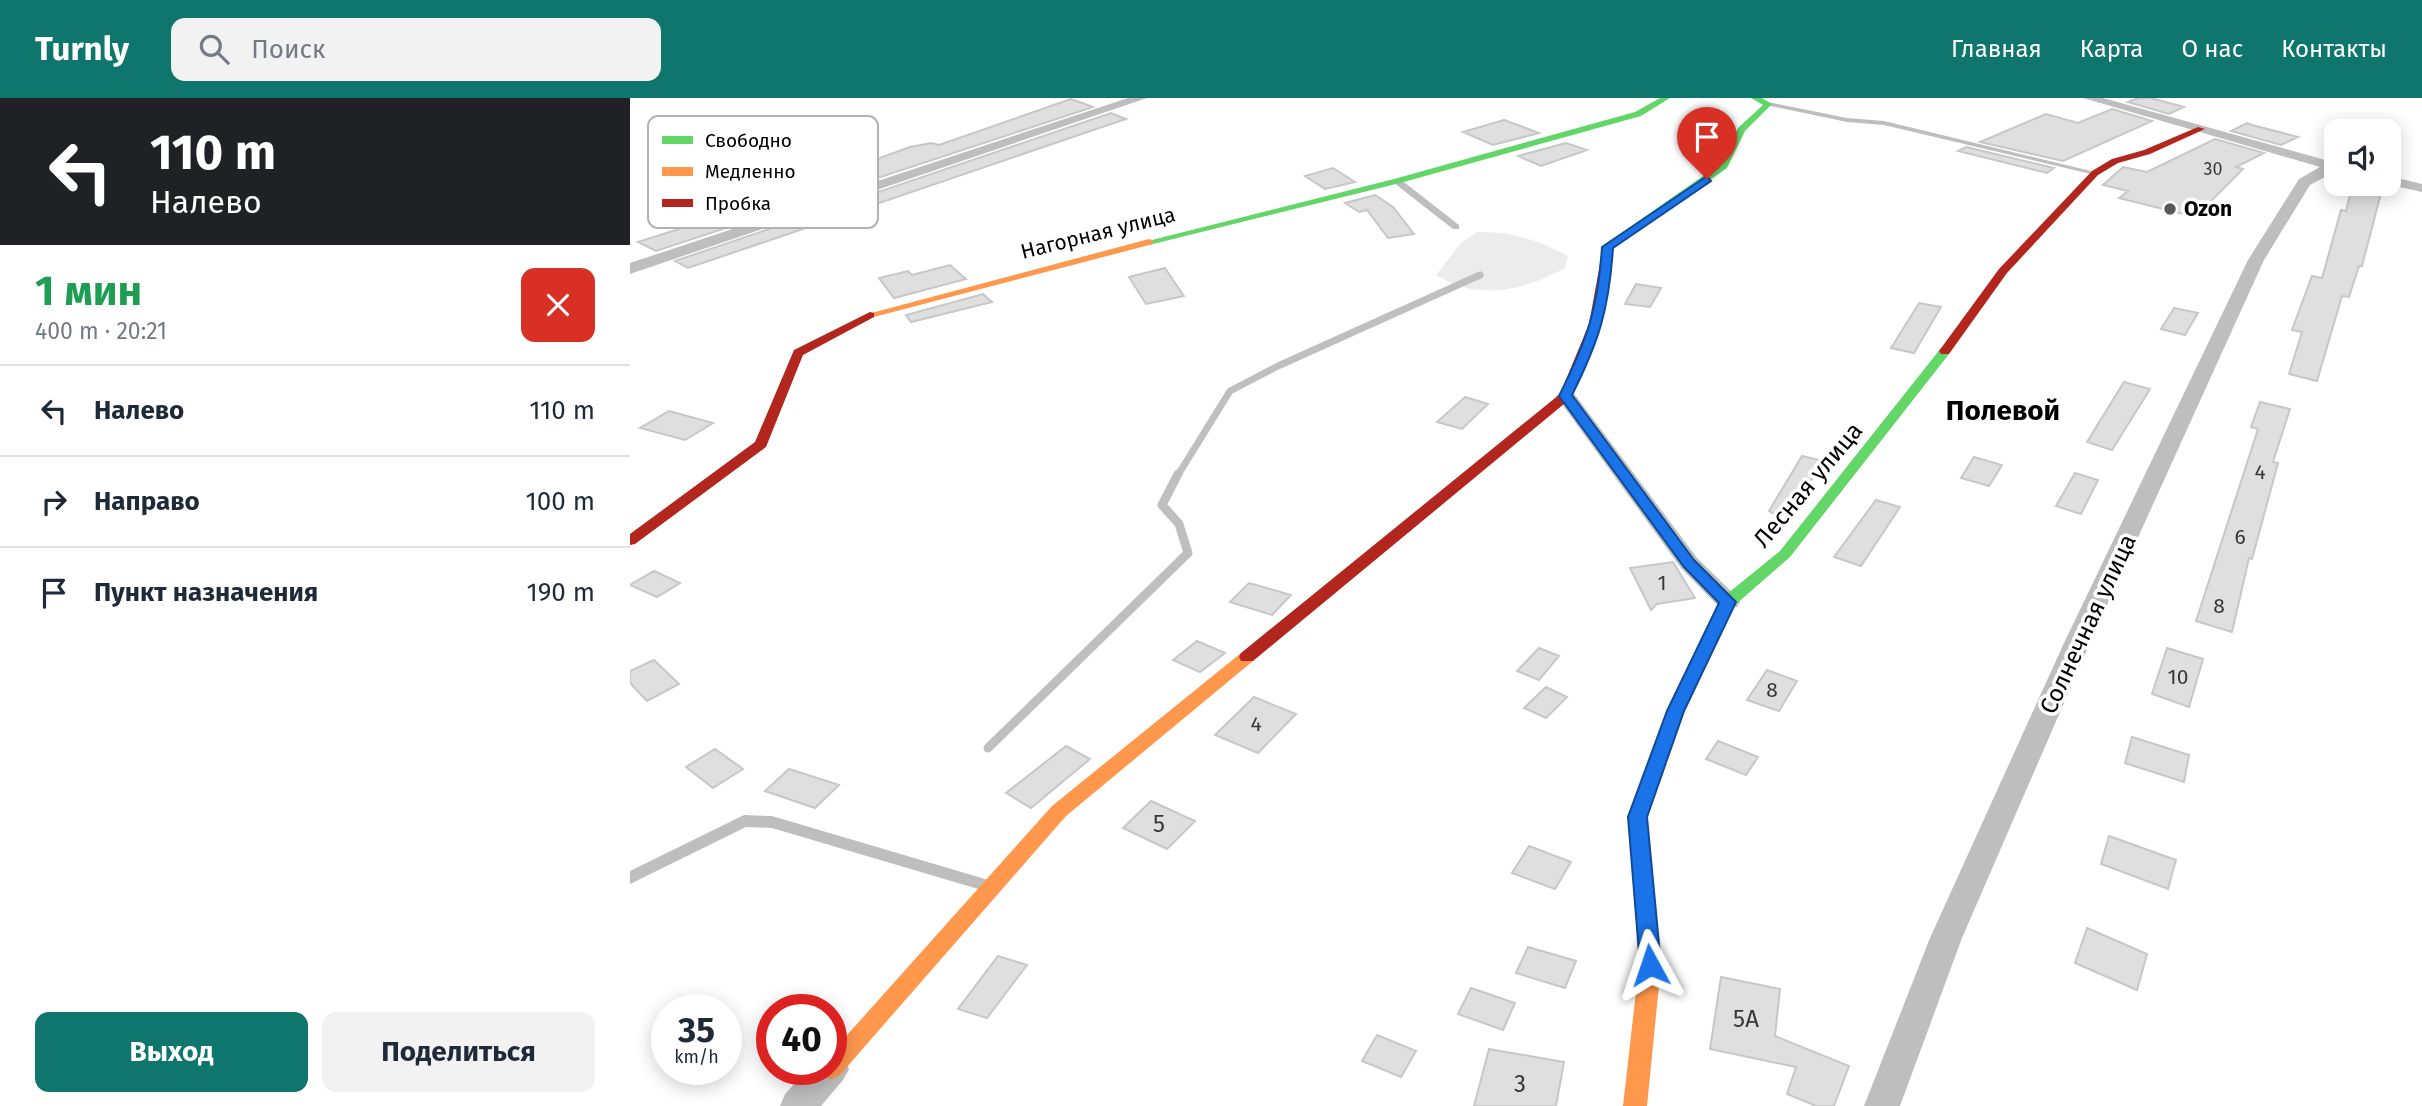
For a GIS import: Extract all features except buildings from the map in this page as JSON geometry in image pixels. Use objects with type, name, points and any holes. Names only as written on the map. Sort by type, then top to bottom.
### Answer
[{"type":"street","points":[[878,186],[1141,98]]},
{"type":"street","name":"Нагорная улица","points":[[630,541],[761,444],[798,353],[866,316],[1044,268],[1396,181],[1638,114],[1666,98]]},
{"type":"street","points":[[2089,98],[2324,163]]},
{"type":"street","points":[[847,1051],[1059,811],[1566,396],[1592,344],[1605,287],[1608,247],[1724,166],[1741,130],[1761,101]]},
{"type":"street","name":"Лесная улица","points":[[1635,1106],[1650,965],[1637,817],[1675,711],[1728,602],[1785,554],[1931,369],[2003,271],[2095,173],[2115,161],[2147,152],[2201,129]]},
{"type":"street","name":"Солнечная улица","points":[[1882,1106],[1962,901],[2077,643],[2256,260],[2304,182],[2324,171]]},
{"type":"street","points":[[2401,183],[2422,188]]},
{"type":"street","points":[[630,269],[753,228]]},
{"type":"street","points":[[1566,396],[1689,563],[1728,602]]},
{"type":"street","points":[[798,1106],[817,1085]]},
{"type":"lane","points":[[1761,101],[1847,120],[1884,122],[2095,173]]},
{"type":"lane","points":[[1396,181],[1457,227]]},
{"type":"lane","points":[[630,878],[744,821],[772,822],[992,887]]},
{"type":"shaded area","points":[[1477,232],[1513,235],[1546,245],[1568,256],[1565,268],[1533,282],[1500,290],[1468,288],[1436,275],[1461,243]]},
{"type":"waterway","points":[[1178,475],[1230,391],[1278,366],[1480,275]]},
{"type":"waterway","points":[[988,748],[1188,553],[1179,524],[1162,505],[1178,474]]},
{"type":"traffic: fast","points":[[1149,242],[1397,181],[1638,114],[1666,98]]},
{"type":"traffic: fast","points":[[1627,234],[1724,166],[1741,130],[1768,104],[1755,98]]},
{"type":"traffic: fast","points":[[1714,631],[1728,602],[1785,554],[1945,351]]},
{"type":"traffic: slow","points":[[870,315],[1149,242]]},
{"type":"traffic: slow","points":[[1635,1106],[1650,965],[1638,817],[1676,711],[1714,631]]},
{"type":"traffic: slow","points":[[847,1051],[1059,811],[1247,657]]},
{"type":"traffic: jam","points":[[1945,351],[2003,271],[2095,173],[2115,161],[2147,152],[2201,129]]},
{"type":"traffic: jam","points":[[1247,657],[1566,396],[1595,324],[1608,247],[1627,234]]},
{"type":"traffic: jam","points":[[630,541],[761,444],[798,353],[870,315]]},
{"type":"place","name":"Ozon","points":[[2170,209]]},
{"type":"district","name":"Полевой","points":[[2003,410]]},
{"type":"route","points":[[1650,965],[1637,817],[1675,711],[1728,602],[1689,563],[1566,396],[1592,344],[1605,287],[1608,247],[1707,179]]}]
